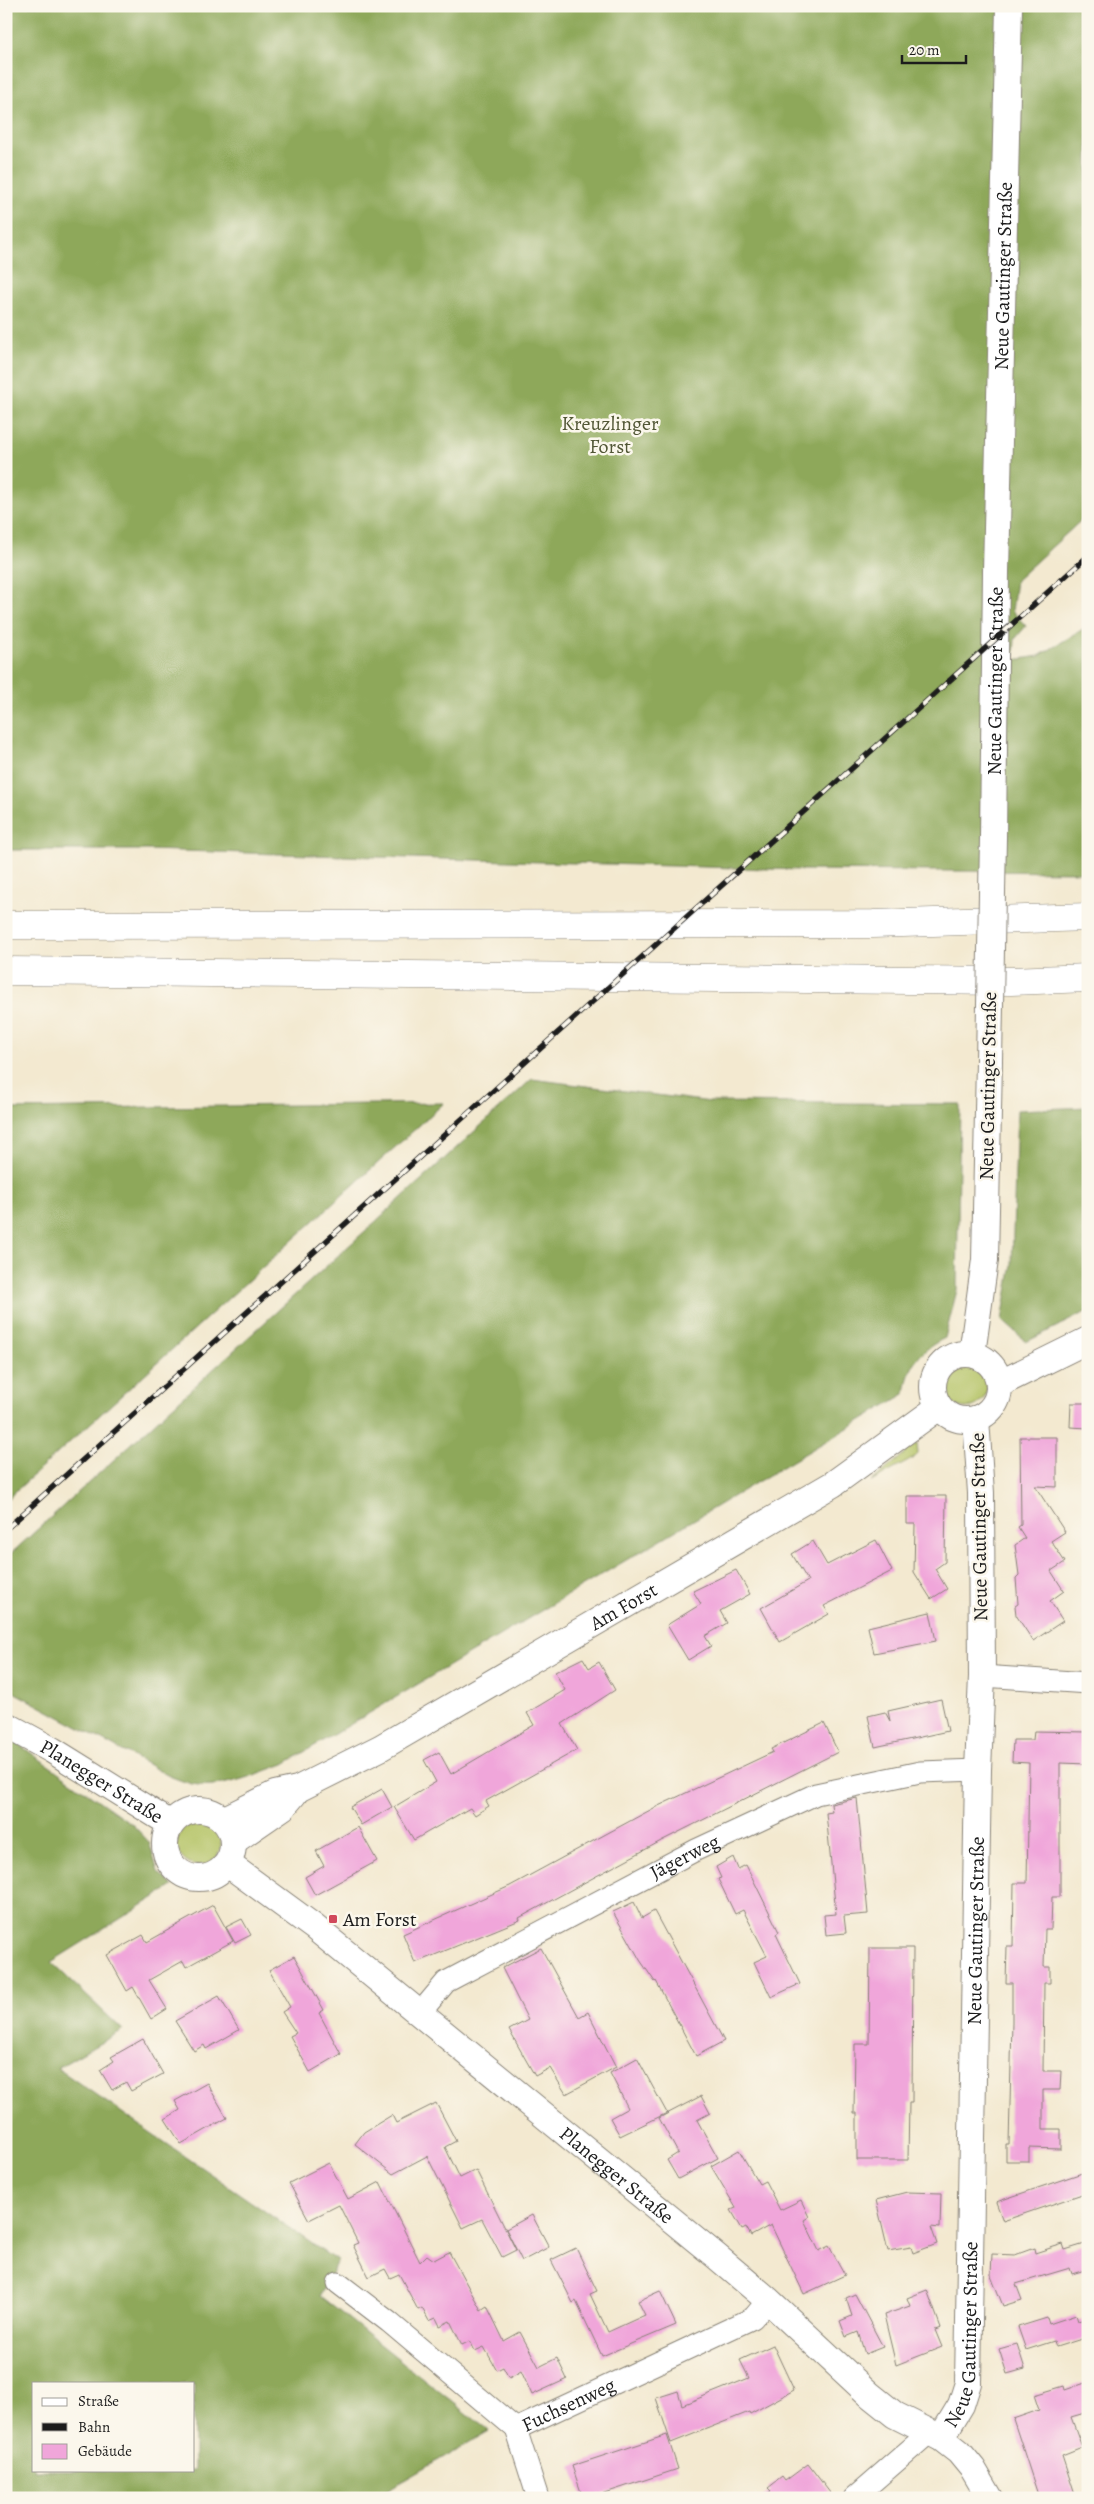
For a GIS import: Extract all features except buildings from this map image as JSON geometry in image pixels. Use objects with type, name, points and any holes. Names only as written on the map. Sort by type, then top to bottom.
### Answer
[{"type":"highway","points":[[13,924],[873,924],[1088,917]]},
{"type":"highway","points":[[6,971],[1011,981],[1088,978]]},
{"type":"street","name":"Neue Gautinger Straße","points":[[972,1354],[985,1260],[996,572],[1009,6]]},
{"type":"street","points":[[939,1407],[934,1397],[932,1386],[938,1370],[950,1358],[960,1354],[972,1354],[982,1358],[990,1364],[999,1384],[1088,1340]]},
{"type":"street","name":"Neue Gautinger Straße","points":[[939,1407],[956,1419],[976,1419],[986,1414],[994,1406],[999,1395],[999,1384]]},
{"type":"street","name":"Am Forst","points":[[228,1842],[275,1794],[298,1789],[380,1748],[833,1484],[939,1407]]},
{"type":"street","name":"Neue Gautinger Straße","points":[[936,2435],[961,2405],[968,2383],[978,1770],[982,1676],[981,1493],[976,1419]]},
{"type":"street","points":[[982,1676],[1088,1683]]},
{"type":"street","name":"Planegger Straße","points":[[6,1725],[52,1750],[171,1824]]},
{"type":"street","name":"Jägerweg","points":[[420,2013],[446,1982],[696,1850],[816,1794],[920,1772],[978,1770]]},
{"type":"street","name":"Planegger Straße","points":[[228,1842],[214,1876],[202,1879],[190,1878],[180,1873],[167,1856],[165,1845],[171,1824],[179,1816],[189,1811],[211,1812],[228,1842],[305,1920],[768,2300],[870,2395],[895,2415],[936,2435],[959,2452],[973,2468],[990,2498]]},
{"type":"street","name":"Fuchsenweg","points":[[338,2282],[389,2322],[516,2429],[753,2318],[768,2300]]},
{"type":"street","points":[[516,2429],[538,2498]]},
{"type":"street","points":[[854,2498],[936,2435]]},
{"type":"green space","name":"Kreuzlinger Forst","points":[[6,6],[1088,6],[1088,514],[1016,580],[1012,611],[1026,626],[1015,639],[1014,660],[1039,656],[1088,626],[1088,872],[801,870],[148,850],[6,850]]},
{"type":"green space","points":[[532,1079],[711,1102],[960,1104],[957,1290],[945,1338],[922,1354],[912,1367],[905,1394],[284,1764],[250,1776],[215,1785],[192,1784],[180,1780],[169,1776],[6,1688],[6,1558]]},
{"type":"green space","points":[[444,1103],[6,1500],[6,1109]]},
{"type":"green space","points":[[1088,1107],[1088,1311],[1026,1342],[1002,1320],[1012,1264],[1017,1110]]},
{"type":"green space","points":[[970,1366],[978,1369],[984,1375],[987,1387],[984,1399],[978,1405],[962,1408],[954,1405],[948,1399],[945,1383],[948,1375],[954,1369]]},
{"type":"green space","points":[[917,1443],[918,1454],[914,1458],[871,1482]]},
{"type":"green space","points":[[6,1738],[21,1746],[132,1824],[149,1842],[158,1872],[173,1886],[51,1962],[123,2030],[57,2068],[337,2261],[320,2296],[489,2431],[380,2494],[380,2498],[6,2498]]},
{"type":"green space","points":[[195,1822],[203,1822],[215,1828],[221,1844],[215,1860],[203,1866],[195,1866],[183,1860],[177,1848],[177,1840],[183,1828]]},
{"type":"railway","points":[[6,1529],[1088,556]]},
{"type":"place","name":"Am Forst","points":[[333,1919]]}]
